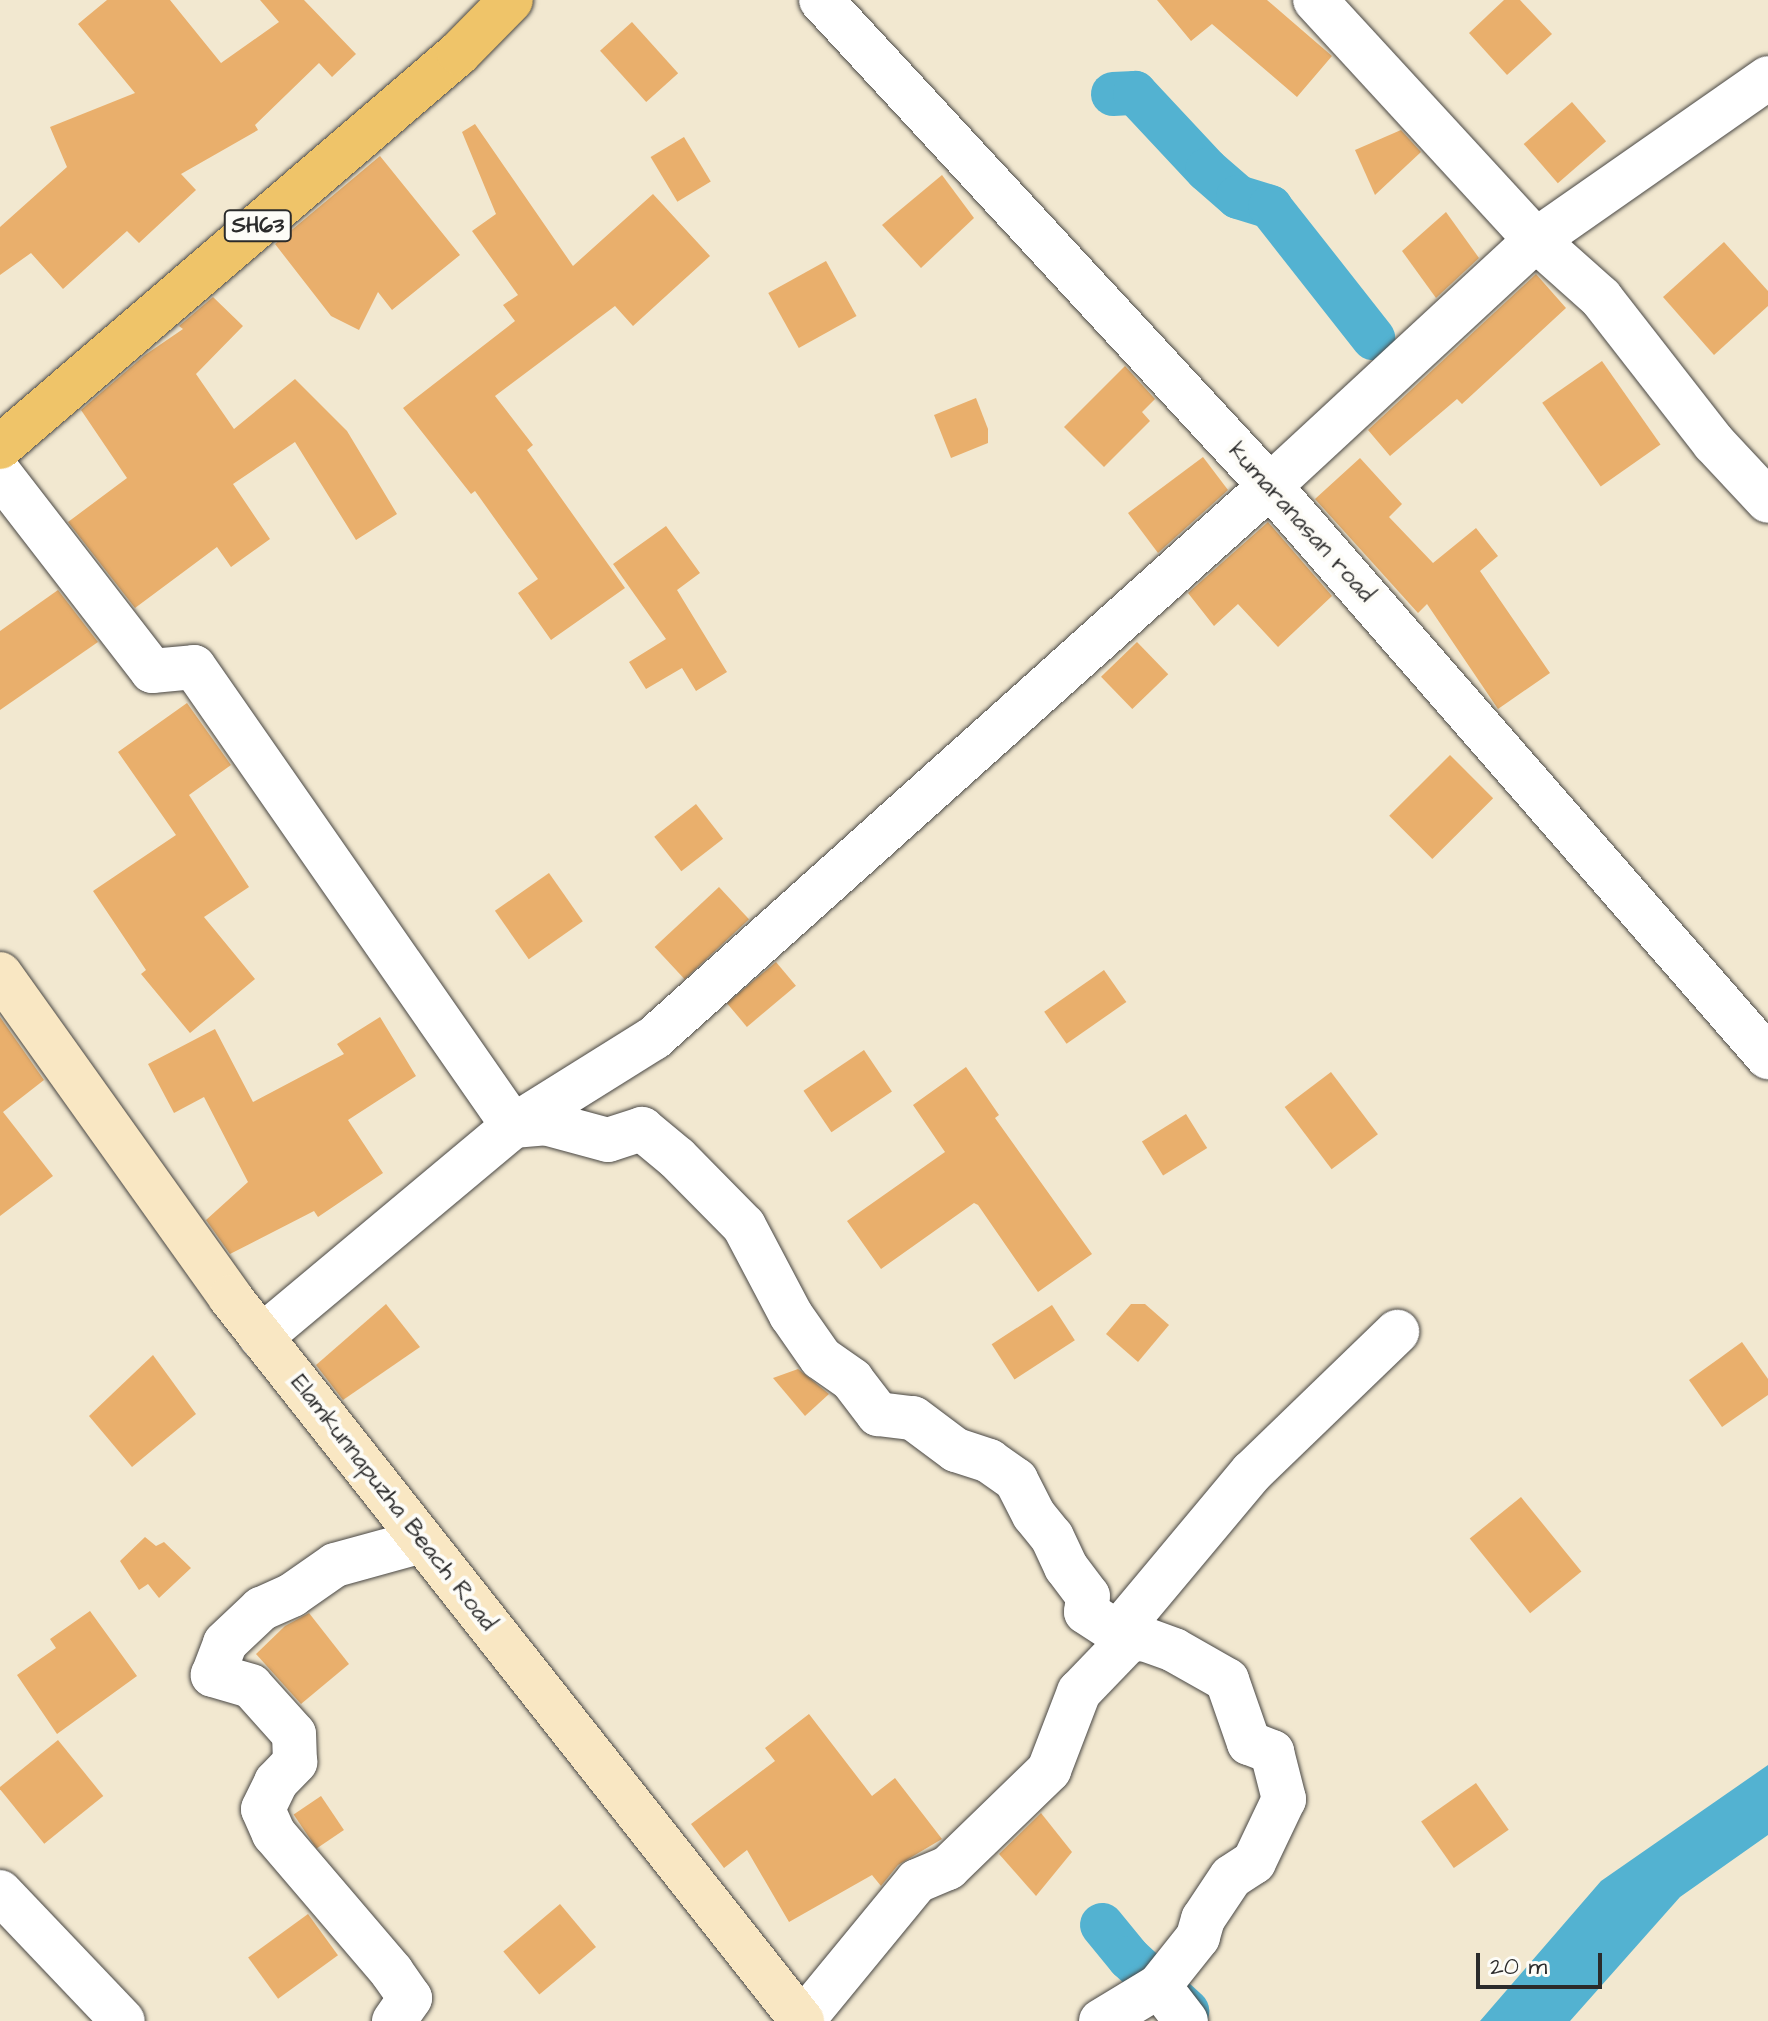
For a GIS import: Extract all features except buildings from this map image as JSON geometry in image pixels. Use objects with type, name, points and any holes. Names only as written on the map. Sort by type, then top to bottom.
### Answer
[{"type":"main road","name":"SH63","points":[[0,447],[459,53],[511,0]]},
{"type":"main road","name":"Elamkunnapuzha Beach Road","points":[[0,974],[261,1337],[802,2021]]},
{"type":"street","name":"kumaranasan road","points":[[821,0],[1270,486],[1768,1057]]},
{"type":"street","points":[[1315,0],[1536,240],[1601,298],[1714,443],[1768,501]]},
{"type":"street","points":[[261,1337],[513,1126],[654,1038],[1270,486],[1536,240],[1768,78]]},
{"type":"street","points":[[0,474],[152,671],[194,667],[513,1126]]},
{"type":"street","points":[[513,1126],[545,1123],[608,1140],[642,1129],[677,1158],[744,1226],[791,1315],[821,1358],[852,1380],[878,1414],[913,1418],[956,1450],[989,1461],[1016,1480],[1034,1515],[1052,1537],[1066,1567],[1088,1596],[1086,1612],[1124,1636],[1144,1639],[1174,1650],[1227,1680],[1249,1743],[1272,1752],[1284,1799],[1254,1862],[1231,1877],[1203,1919],[1198,1937],[1164,1979],[1101,2021]]},
{"type":"street","points":[[802,2021],[917,1881],[948,1868],[1049,1770],[1079,1692],[1252,1472],[1397,1332]]},
{"type":"street","points":[[394,2021],[410,1998],[392,1972],[274,1834],[263,1809],[276,1782],[295,1762],[294,1734],[251,1686],[213,1675],[225,1643],[261,1609],[292,1595],[335,1565],[422,1541]]},
{"type":"street","points":[[0,1892],[123,2021]]},
{"type":"street","points":[[1164,1979],[1186,2021]]},
{"type":"water","points":[[1768,1765],[1768,1835],[1680,1897],[1570,2021],[1480,2021],[1601,1881]]},
{"type":"waterway","points":[[1113,94],[1135,93],[1207,170],[1238,197],[1270,207],[1373,338]]},
{"type":"waterway","points":[[1102,1925],[1129,1958],[1187,2011]]}]
